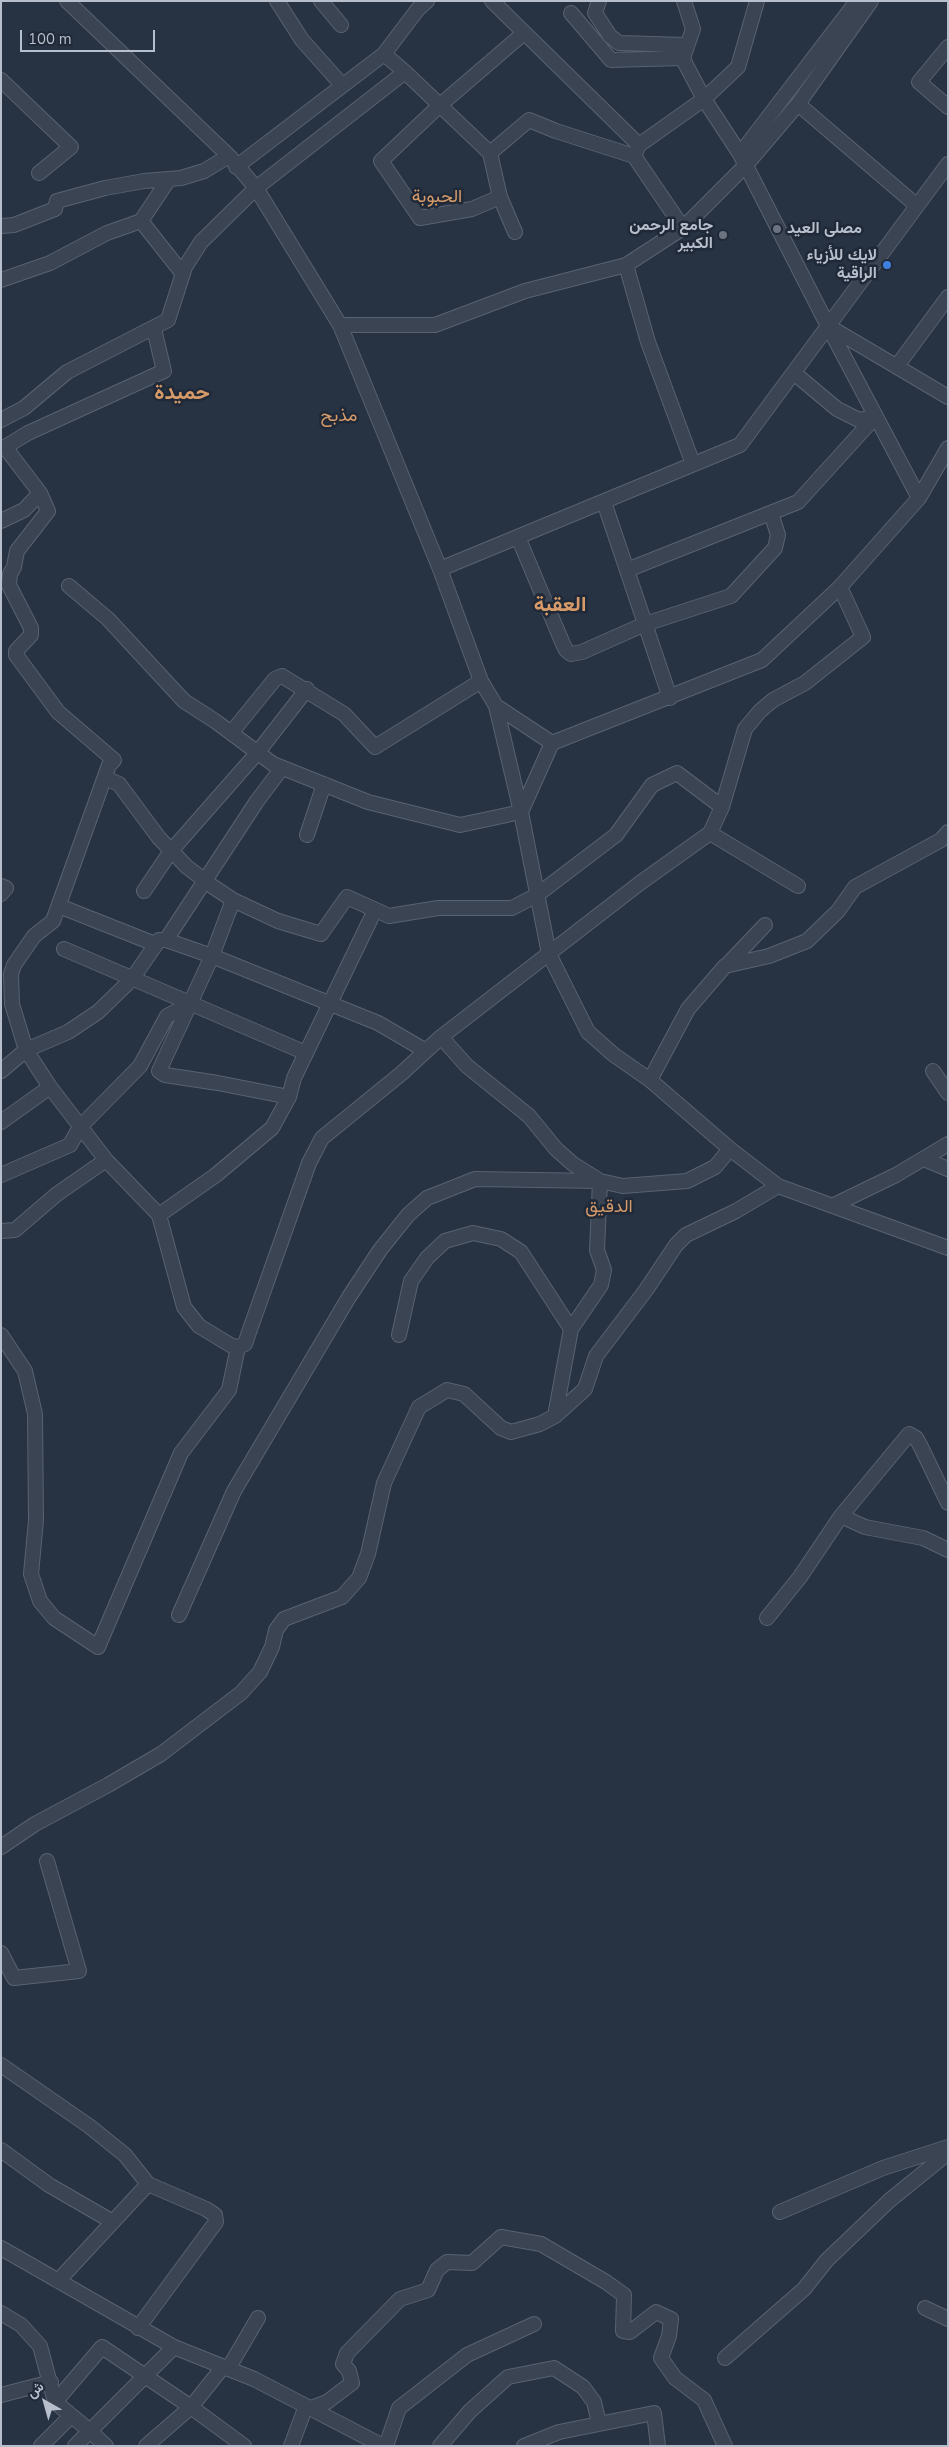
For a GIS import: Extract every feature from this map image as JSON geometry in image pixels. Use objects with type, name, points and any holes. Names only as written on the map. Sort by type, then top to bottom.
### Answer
[{"type":"street","points":[[67,1],[233,162],[256,188],[340,325],[440,569],[481,681],[496,706],[521,812],[549,954],[588,1032],[614,1055],[650,1080],[730,1149],[778,1186],[948,1248]]},
{"type":"street","points":[[277,1],[302,40],[342,85]]},
{"type":"street","points":[[321,1],[341,25]]},
{"type":"street","points":[[492,1],[636,151],[683,228]]},
{"type":"street","points":[[599,1],[595,13],[610,36],[620,43],[685,52]]},
{"type":"street","points":[[684,1],[693,28],[685,52],[704,99],[743,160],[919,498]]},
{"type":"street","points":[[636,151],[704,99],[738,67],[757,1]]},
{"type":"street","points":[[743,160],[858,1]]},
{"type":"street","points":[[340,325],[435,325],[525,291],[626,265],[683,228],[743,160],[798,104],[871,1]]},
{"type":"street","points":[[1,226],[14,225],[55,209],[57,202],[97,190],[144,181],[182,178],[233,162],[384,54],[418,4]]},
{"type":"street","points":[[571,13],[611,60],[685,52]]},
{"type":"street","points":[[500,197],[472,209],[420,218],[382,161],[439,106],[524,33]]},
{"type":"street","points":[[948,47],[919,82],[948,107]]},
{"type":"street","points":[[384,54],[490,153],[500,197],[515,232]]},
{"type":"street","points":[[1,420],[24,408],[67,372],[154,329],[168,320],[183,274],[201,242],[256,188],[405,72]]},
{"type":"street","points":[[1,80],[71,147],[39,173]]},
{"type":"street","points":[[798,104],[916,205]]},
{"type":"street","points":[[490,153],[529,120],[556,131],[636,151]]},
{"type":"street","points":[[440,569],[740,445],[948,164]]},
{"type":"street","points":[[1,280],[50,264],[107,233],[141,221],[169,179]]},
{"type":"street","points":[[141,221],[183,274]]},
{"type":"street","points":[[626,265],[648,342],[693,464]]},
{"type":"street","points":[[897,366],[948,297]]},
{"type":"street","points":[[828,326],[948,397]]},
{"type":"street","points":[[154,329],[164,372],[28,433],[3,448],[40,493],[48,511],[17,551],[14,567],[10,574],[8,584],[31,628],[31,635],[16,651],[16,655],[58,712],[114,760],[109,765],[53,920],[34,936],[14,965],[11,974],[7,1009],[26,1050],[50,1087],[106,1160],[158,1215],[184,1307],[199,1326],[232,1346],[238,1347],[245,1344],[314,1148],[322,1138],[402,1073],[441,1037],[640,884],[710,833],[722,807],[745,729],[760,711],[773,700],[805,683],[863,637],[840,586]]},
{"type":"street","points":[[794,372],[836,409],[859,420],[876,416]]},
{"type":"street","points":[[627,570],[798,502],[876,416]]},
{"type":"street","points":[[521,812],[552,743],[670,698],[762,660],[840,586],[919,498],[948,448]]},
{"type":"street","points":[[1,521],[24,510],[40,493]]},
{"type":"street","points":[[604,502],[670,698]]},
{"type":"street","points":[[518,537],[566,650],[571,654],[582,652],[645,624],[721,600],[736,591],[775,548],[778,535],[771,513]]},
{"type":"street","points":[[69,586],[108,619],[184,701],[282,768],[368,802],[460,825],[521,812]]},
{"type":"street","points":[[231,732],[275,679],[282,676],[344,714],[375,747],[481,681]]},
{"type":"street","points":[[144,891],[171,851],[258,752],[306,690]]},
{"type":"street","points":[[496,706],[552,743]]},
{"type":"street","points":[[1,1071],[26,1050],[68,1032],[98,1012],[132,979],[205,881],[257,801],[282,768]]},
{"type":"street","points":[[105,778],[119,784],[143,819],[171,851],[205,881],[233,900],[278,921],[321,934],[347,897],[389,916],[438,908],[512,908],[537,895],[616,835],[652,785],[677,772],[722,807]]},
{"type":"street","points":[[307,836],[324,784]]},
{"type":"street","points":[[725,966],[770,956],[807,941],[838,911],[855,887],[941,840],[948,832]]},
{"type":"street","points":[[710,833],[798,886]]},
{"type":"street","points":[[1,886],[6,888],[1,894]]},
{"type":"street","points":[[233,900],[192,1003],[159,1071],[165,1075],[289,1097]]},
{"type":"street","points":[[58,906],[161,942],[212,956],[378,1023],[426,1051]]},
{"type":"street","points":[[158,1215],[216,1175],[272,1128],[289,1097],[294,1078],[375,910]]},
{"type":"street","points":[[650,1080],[688,1009],[765,924]]},
{"type":"street","points":[[64,949],[306,1053]]},
{"type":"street","points":[[1,1176],[70,1145],[80,1127],[140,1066],[167,1016],[192,1003]]},
{"type":"street","points":[[441,1037],[467,1066],[529,1116],[556,1149],[573,1164],[600,1181]]},
{"type":"street","points":[[933,1071],[948,1093]]},
{"type":"street","points":[[1,1122],[50,1087]]},
{"type":"street","points":[[834,1205],[924,1159],[948,1144]]},
{"type":"street","points":[[179,1615],[234,1491],[349,1297],[380,1250],[408,1215],[427,1198],[475,1179],[600,1181],[623,1186],[687,1181],[715,1167],[730,1149]]},
{"type":"street","points":[[924,1159],[948,1168]]},
{"type":"street","points":[[1,1231],[15,1230],[57,1194],[106,1160]]},
{"type":"street","points":[[555,1416],[571,1329],[601,1285],[604,1270],[598,1250],[600,1181]]},
{"type":"street","points":[[1,1847],[35,1824],[108,1786],[161,1754],[241,1693],[260,1672],[276,1630],[284,1619],[342,1597],[358,1578],[368,1554],[384,1483],[419,1407],[447,1390],[464,1394],[501,1428],[511,1432],[540,1424],[555,1416],[585,1388],[596,1356],[646,1290],[676,1245],[686,1235],[736,1211],[778,1186]]},
{"type":"street","points":[[399,1335],[410,1280],[427,1258],[446,1241],[473,1233],[501,1239],[521,1252],[571,1329]]},
{"type":"street","points":[[1,1335],[25,1371],[35,1414],[36,1520],[32,1574],[40,1601],[54,1618],[98,1647],[181,1453],[230,1390],[238,1347]]},
{"type":"street","points":[[767,1618],[800,1577],[841,1516],[909,1434],[916,1438],[948,1503]]},
{"type":"street","points":[[841,1516],[865,1527],[922,1538],[948,1550]]},
{"type":"street","points":[[1,1953],[14,1978],[79,1971],[47,1861]]},
{"type":"street","points":[[1,2065],[88,2126],[125,2155],[148,2184],[206,2209],[215,2215],[216,2222],[138,2328]]},
{"type":"street","points":[[780,2212],[883,2168],[948,2147]]},
{"type":"street","points":[[1,2150],[49,2185],[113,2222]]},
{"type":"street","points":[[725,2358],[804,2289],[827,2260],[890,2200],[945,2159]]},
{"type":"street","points":[[58,2281],[148,2184]]},
{"type":"street","points":[[308,2407],[327,2402],[352,2384],[349,2371],[343,2364],[347,2353],[400,2298],[428,2290],[437,2270],[447,2262],[472,2263],[500,2237],[541,2244],[606,2282],[624,2295],[623,2331],[630,2332],[656,2312],[671,2319],[669,2336],[661,2358],[675,2378],[704,2400],[725,2446]]},
{"type":"street","points":[[1,2248],[174,2347],[226,2368],[384,2446],[399,2408],[467,2355],[534,2324]]},
{"type":"street","points":[[925,2308],[947,2317]]},
{"type":"street","points":[[1,2313],[21,2325],[40,2346],[55,2402],[106,2446]]},
{"type":"street","points":[[146,2446],[191,2407],[226,2368],[258,2318]]},
{"type":"street","points":[[55,2402],[102,2347],[146,2375],[244,2446]]},
{"type":"street","points":[[75,2446],[174,2347]]},
{"type":"street","points":[[440,2446],[470,2411],[508,2377],[554,2368],[583,2387],[594,2402],[599,2423]]},
{"type":"street","points":[[1,2395],[51,2382]]},
{"type":"street","points":[[291,2446],[308,2407]]},
{"type":"street","points":[[524,2446],[559,2432],[654,2413],[658,2446]]},
{"type":"street","points":[[42,2446],[71,2416]]},
{"type":"place","name":"مصلى العيد","points":[[777,229]]},
{"type":"place","name":"جامع الرحمن الكبير","points":[[723,235]]},
{"type":"place","name":"لايك للأزياء الراقية","points":[[887,265]]},
{"type":"district","name":"الحبوبة","points":[[437,198]]},
{"type":"district","name":"حميدة","points":[[182,394]]},
{"type":"district","name":"مذبح","points":[[339,417]]},
{"type":"district","name":"العقبة","points":[[560,606]]},
{"type":"district","name":"الدقيق","points":[[609,1208]]}]
